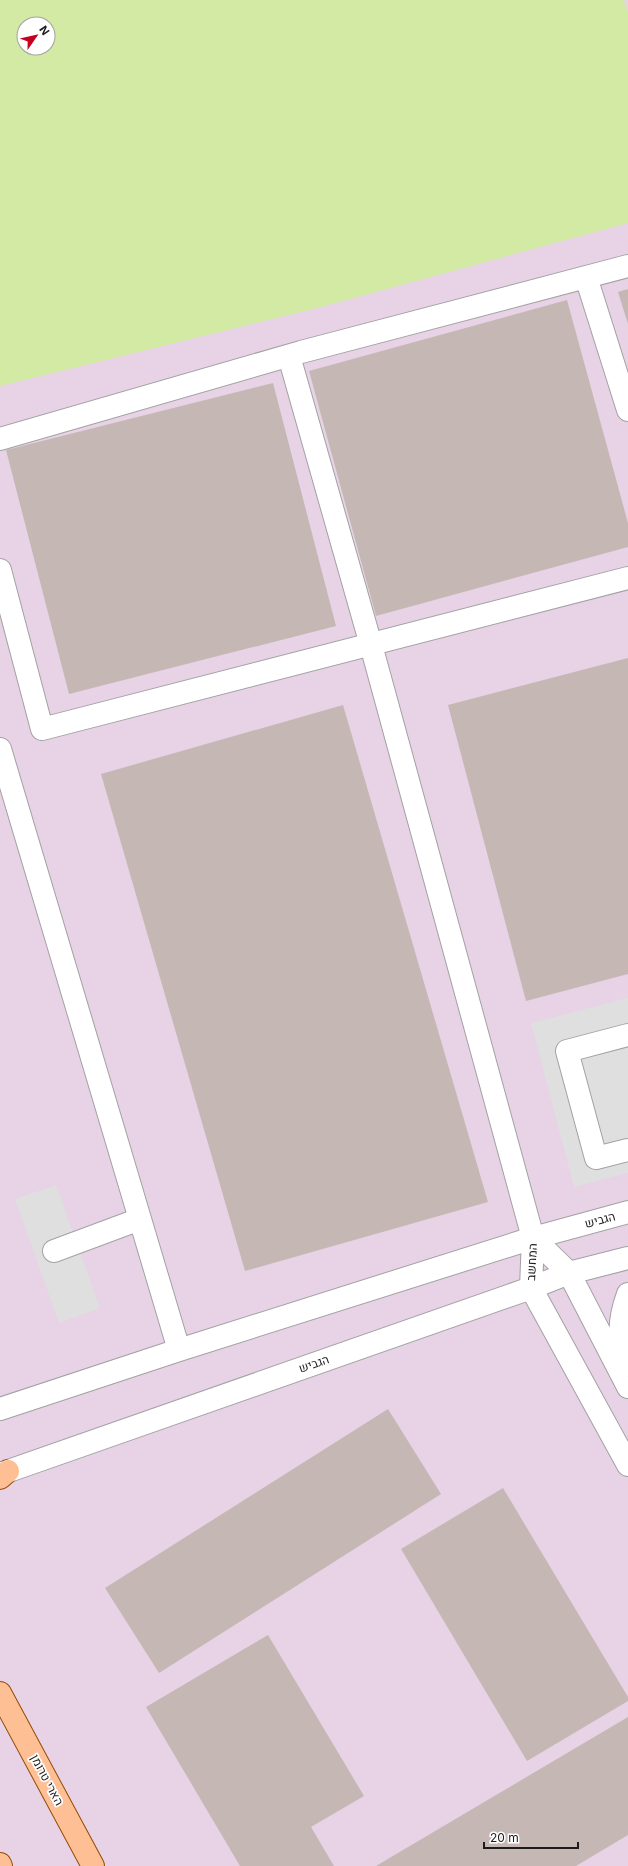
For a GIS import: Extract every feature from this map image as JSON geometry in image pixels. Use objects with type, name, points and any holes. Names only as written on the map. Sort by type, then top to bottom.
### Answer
[{"type":"main road","name":"הארי טרומן","points":[[0,1693],[93,1866]]},
{"type":"street","points":[[0,439],[289,356],[628,266]]},
{"type":"street","points":[[586,277],[628,410]]},
{"type":"street","points":[[289,356],[371,645],[533,1238]]},
{"type":"street","points":[[0,570],[42,729],[628,578]]},
{"type":"street","points":[[0,749],[179,1350]]},
{"type":"street","points":[[628,1035],[567,1051],[596,1158],[628,1150]]},
{"type":"street","name":"הגביש","points":[[0,1409],[179,1350],[533,1238],[628,1212]]},
{"type":"street","points":[[54,1251],[140,1219]]},
{"type":"street","name":"המחשב","points":[[533,1238],[569,1273],[628,1387]]},
{"type":"street","name":"המחשב","points":[[533,1238],[531,1288],[628,1464]]},
{"type":"street","name":"הגביש","points":[[3,1474],[531,1288],[569,1273],[628,1258]]},
{"type":"street","points":[[628,1294],[623,1309],[619,1335],[628,1383]]},
{"type":"shaded area","points":[[122,0],[628,0],[628,1866],[0,1866],[0,53],[16,50],[16,56],[56,56],[56,43]]},
{"type":"shaded area","points":[[628,998],[628,1173],[574,1187],[531,1023]]},
{"type":"shaded area","points":[[56,1185],[100,1308],[59,1323],[15,1199]]},
{"type":"green space","points":[[0,0],[624,0],[628,13],[628,223],[321,307],[0,386]]},
{"type":"building","points":[[628,289],[628,324],[618,292]]},
{"type":"building","points":[[567,300],[628,523],[628,547],[376,616],[309,371]]},
{"type":"building","points":[[273,383],[336,626],[69,694],[6,450]]},
{"type":"building","points":[[628,658],[628,974],[526,1001],[448,705]]},
{"type":"building","points":[[343,705],[488,1202],[245,1271],[101,774]]},
{"type":"building","points":[[388,1409],[441,1494],[159,1673],[105,1588]]},
{"type":"building","points":[[503,1488],[628,1697],[628,1701],[527,1761],[401,1549]]},
{"type":"building","points":[[268,1635],[364,1796],[311,1827],[334,1866],[240,1866],[146,1707]]},
{"type":"building","points":[[628,1717],[628,1835],[576,1866],[376,1866]]}]
